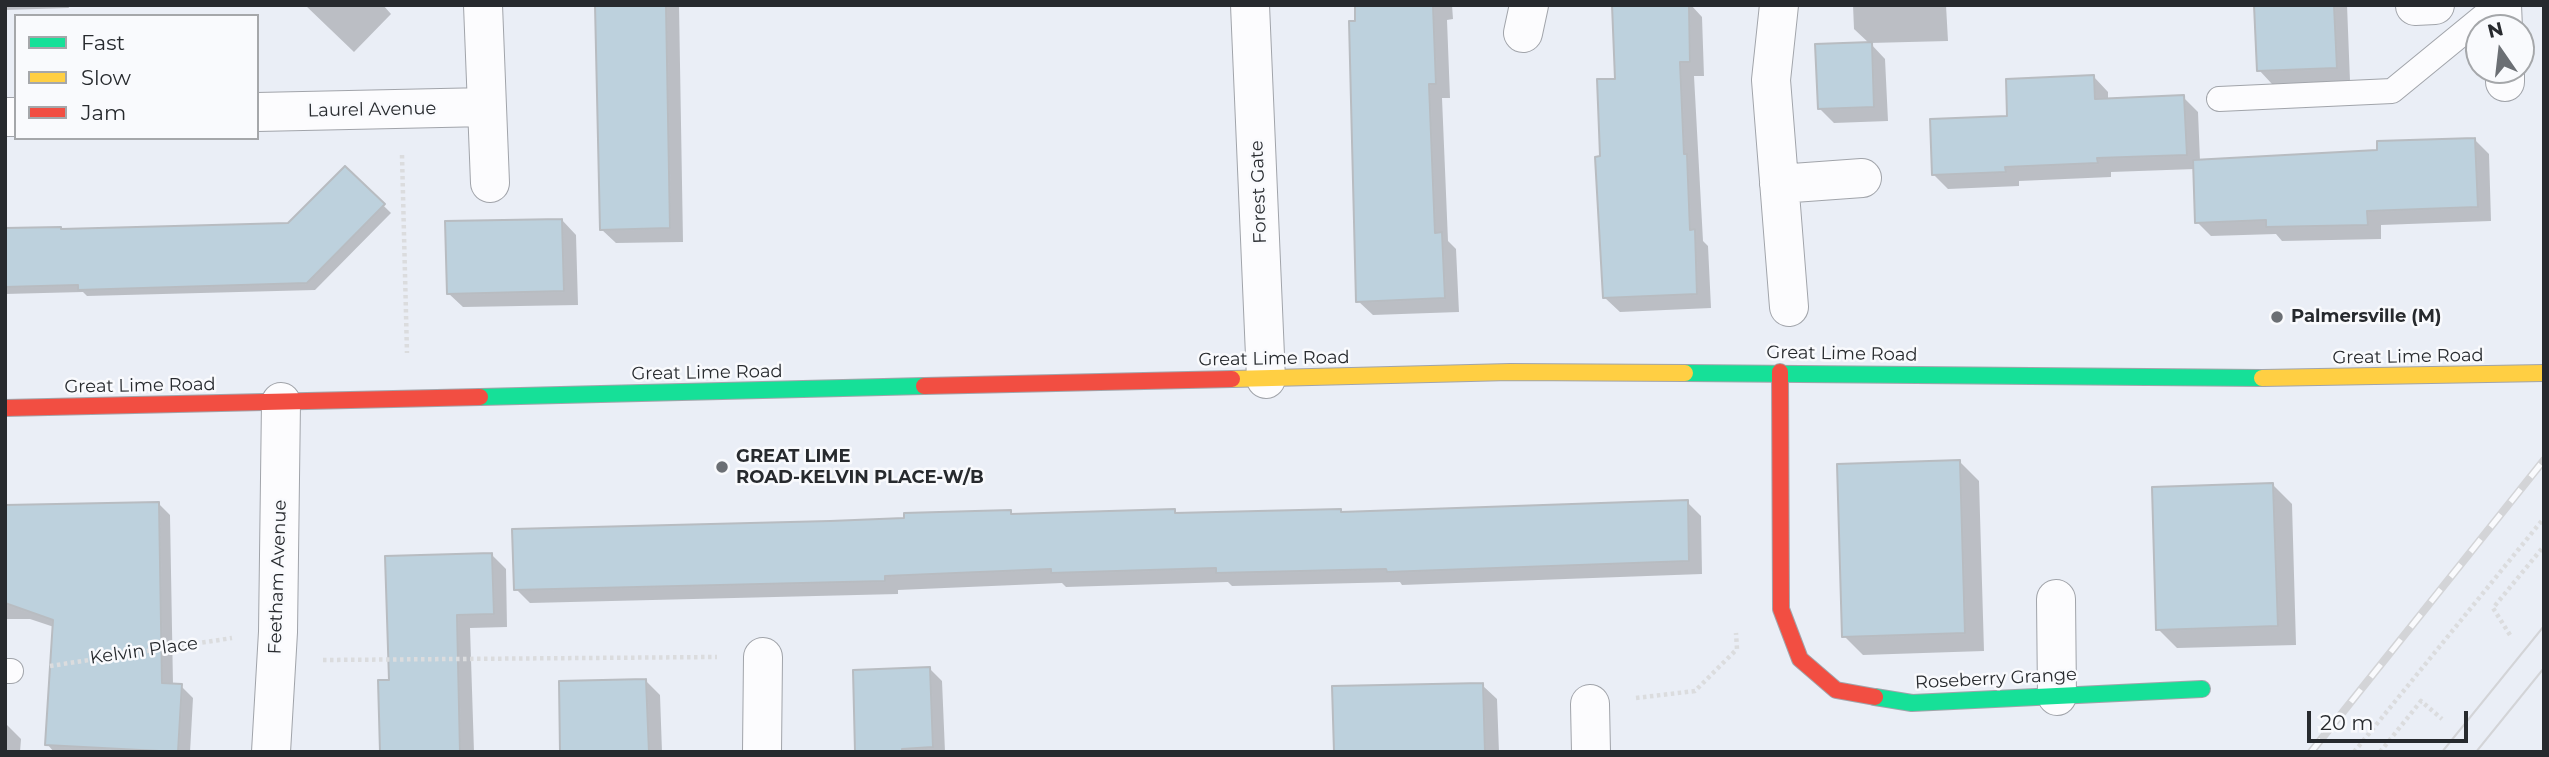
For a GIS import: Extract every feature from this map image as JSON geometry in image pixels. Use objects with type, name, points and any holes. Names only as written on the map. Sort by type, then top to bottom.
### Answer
[{"type":"main road","name":"Great Lime Road","points":[[5,408],[1510,372],[2434,377],[2544,373]]},
{"type":"main road","name":"Roseberry Grange","points":[[1780,372],[1781,609],[1800,659],[1836,690],[1912,703],[2202,689]]},
{"type":"street","points":[[483,5],[491,183]]},
{"type":"street","name":"Forest Gate","points":[[1250,5],[1266,379]]},
{"type":"street","points":[[1779,5],[1771,80],[1789,307]]},
{"type":"street","name":"Laurel Avenue","points":[[259,112],[488,107]]},
{"type":"street","points":[[1779,184],[1862,178]]},
{"type":"street","name":"Feetham Avenue","points":[[271,752],[277,646],[281,402]]},
{"type":"street","points":[[2056,599],[2057,696]]},
{"type":"street","points":[[762,752],[763,657]]},
{"type":"street","points":[[1590,704],[1591,752]]},
{"type":"lane","points":[[2219,99],[2392,91],[2499,5]]},
{"type":"path","points":[[401,110],[408,399]]},
{"type":"path","points":[[2354,752],[2544,518]]},
{"type":"path","points":[[2510,635],[2493,608],[2544,546]]},
{"type":"path","points":[[1590,704],[1695,691],[1737,649],[1736,621]]},
{"type":"path","name":"Kelvin Place","points":[[8,671],[277,646],[763,657]]},
{"type":"path","points":[[2380,752],[2421,701],[2442,719]]},
{"type":"building","points":[[595,5],[666,5],[670,228],[600,230]]},
{"type":"building","points":[[1355,5],[1433,5],[1436,84],[1429,84],[1435,233],[1442,232],[1445,298],[1356,302],[1349,21],[1355,21]]},
{"type":"building","points":[[1612,5],[1689,5],[1690,62],[1680,62],[1690,230],[1695,229],[1697,294],[1603,298],[1595,157],[1600,156],[1597,79],[1615,79]]},
{"type":"building","points":[[2254,5],[2334,5],[2337,68],[2257,71]]},
{"type":"building","points":[[1872,42],[1874,107],[1818,109],[1815,44]]},
{"type":"building","points":[[2094,75],[2095,99],[2184,95],[2187,155],[2097,158],[2098,163],[2005,167],[2006,172],[1932,175],[1930,119],[2007,116],[2006,79]]},
{"type":"building","points":[[2475,138],[2478,207],[2367,211],[2368,225],[2266,227],[2266,220],[2195,223],[2193,160],[2377,150],[2377,141]]},
{"type":"building","points":[[345,166],[385,204],[307,283],[78,290],[78,285],[5,287],[5,228],[288,223]]},
{"type":"building","points":[[562,219],[564,291],[447,294],[445,221]]},
{"type":"building","points":[[1960,460],[1965,633],[1842,637],[1837,464]]},
{"type":"building","points":[[2273,483],[2278,626],[2156,630],[2152,487]]},
{"type":"building","points":[[1688,500],[1689,561],[1387,572],[1386,569],[1216,573],[1216,568],[1051,573],[1051,569],[885,576],[885,581],[514,590],[512,529],[830,521],[904,518],[904,513],[1011,510],[1011,514],[1175,509],[1175,513],[1341,509],[1341,512]]},
{"type":"building","points":[[159,502],[162,683],[182,684],[178,752],[45,745],[53,620],[5,603],[5,505]]},
{"type":"building","points":[[492,553],[494,614],[457,615],[460,752],[380,752],[378,680],[389,680],[385,556]]},
{"type":"building","points":[[930,667],[933,747],[902,749],[902,752],[855,752],[853,670]]},
{"type":"building","points":[[646,679],[649,752],[560,752],[559,681]]},
{"type":"building","points":[[1483,683],[1485,752],[1334,752],[1332,686]]},
{"type":"tram line","points":[[2442,752],[2544,626]]},
{"type":"tram line","points":[[2476,752],[2544,668]]},
{"type":"railway","points":[[2311,752],[2544,460]]},
{"type":"traffic: fast","points":[[1685,373],[2262,378]]},
{"type":"traffic: fast","points":[[480,397],[924,386]]},
{"type":"traffic: fast","points":[[1875,697],[1912,703],[2202,689]]},
{"type":"traffic: slow","points":[[1232,379],[1510,372],[1685,373]]},
{"type":"traffic: slow","points":[[2262,378],[2544,373]]},
{"type":"traffic: jam","points":[[1780,372],[1781,609],[1800,659],[1836,690],[1875,697]]},
{"type":"traffic: jam","points":[[924,386],[1232,379]]},
{"type":"traffic: jam","points":[[5,408],[480,397]]},
{"type":"place","name":"Palmersville (M)","points":[[2277,317]]},
{"type":"place","name":"GREAT LIME ROAD-KELVIN PLACE-W/B","points":[[722,467]]}]
